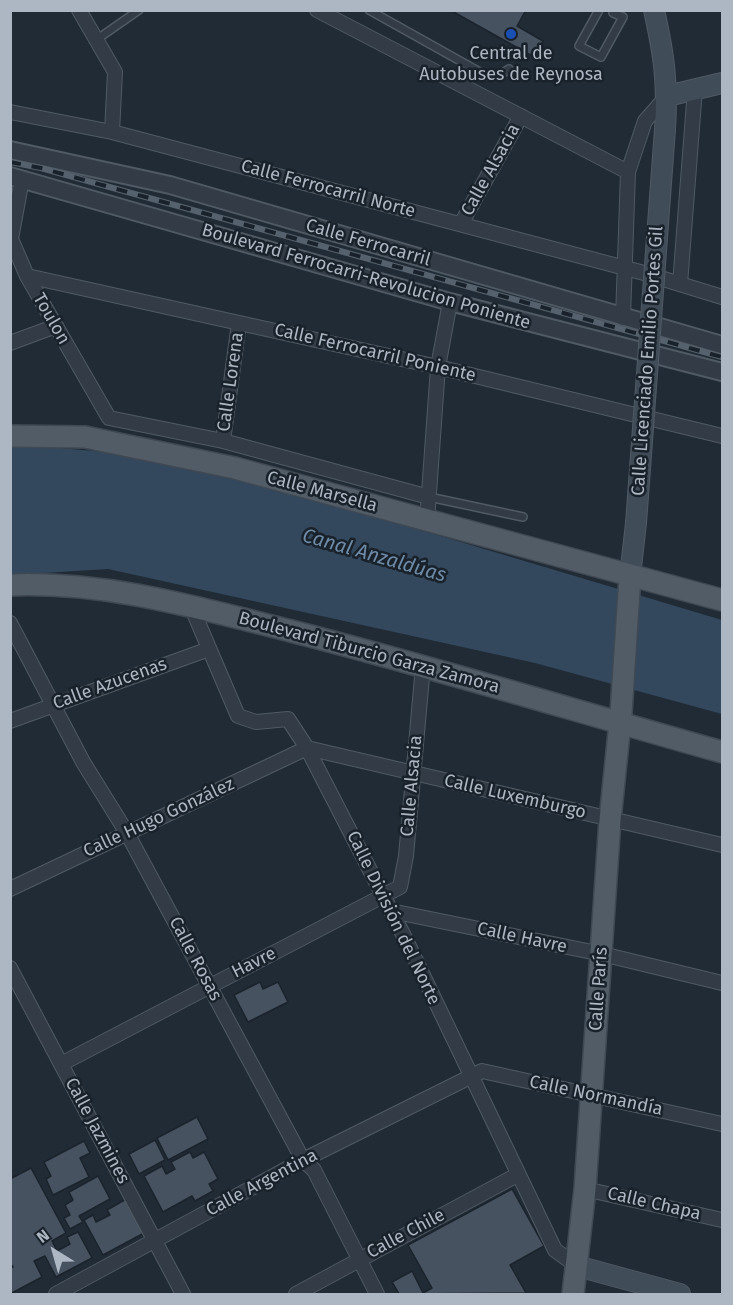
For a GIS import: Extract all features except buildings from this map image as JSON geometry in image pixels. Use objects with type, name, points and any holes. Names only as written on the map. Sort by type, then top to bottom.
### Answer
[{"type":"main road","name":"Calle Licenciado Emilio Portes Gil","points":[[621,718],[629,583],[636,523],[667,96],[665,59],[654,10]]},
{"type":"main road","points":[[667,96],[723,83]]},
{"type":"main road","name":"Calle Marsella","points":[[10,436],[85,437],[235,468],[426,521],[629,583],[723,600]]},
{"type":"main road","name":"Boulevard Tiburcio Garza Zamora","points":[[10,585],[72,586],[191,606],[621,718],[723,752]]},
{"type":"main road","name":"Calle París","points":[[568,1292],[577,1266],[585,1189],[610,820],[621,718]]},
{"type":"main road","points":[[577,1266],[680,1294]]},
{"type":"street","points":[[79,10],[116,72],[112,132]]},
{"type":"street","points":[[317,10],[628,172]]},
{"type":"street","points":[[695,88],[680,284],[723,297]]},
{"type":"street","points":[[623,318],[627,268],[628,172],[645,121],[667,96]]},
{"type":"street","name":"Calle Ferrocarril Norte","points":[[10,112],[112,132],[680,284]]},
{"type":"street","name":"Calle Alsacia","points":[[461,224],[521,116]]},
{"type":"street","name":"Calle Ferrocarril","points":[[10,150],[170,185],[623,318],[723,345]]},
{"type":"street","name":"Toulon","points":[[16,178],[11,239],[27,276],[109,418],[223,441]]},
{"type":"street","name":"Boulevard Ferrocarri-Revolucion Poniente","points":[[16,178],[450,302],[723,372]]},
{"type":"street","name":"Calle Ferrocarril Poniente","points":[[27,276],[438,367],[723,436]]},
{"type":"street","points":[[426,521],[438,367],[450,302]]},
{"type":"street","name":"Calle Lorena","points":[[223,441],[239,323]]},
{"type":"street","points":[[10,343],[56,326]]},
{"type":"street","points":[[223,441],[429,497]]},
{"type":"street","name":"Calle División del Norte","points":[[191,606],[238,716],[256,722],[288,719],[307,748],[384,896],[555,1250],[577,1266]]},
{"type":"street","name":"Calle Rosas","points":[[10,623],[83,762],[127,833],[303,1160],[315,1170],[378,1294]]},
{"type":"street","name":"Calle Azucenas","points":[[10,721],[209,649]]},
{"type":"street","name":"Calle Alsacia","points":[[384,896],[400,887],[404,875],[423,666]]},
{"type":"street","name":"Calle Luxemburgo","points":[[307,748],[723,845]]},
{"type":"street","name":"Calle Hugo González","points":[[10,889],[307,748]]},
{"type":"street","name":"Havre","points":[[61,1064],[384,896]]},
{"type":"street","name":"Calle Havre","points":[[391,911],[602,954],[723,983]]},
{"type":"street","name":"Calle Jazmines","points":[[10,968],[183,1294]]},
{"type":"street","name":"Calle Normandía","points":[[470,1075],[482,1071],[723,1124]]},
{"type":"street","name":"Calle Argentina","points":[[56,1294],[303,1160],[470,1075]]},
{"type":"street","name":"Calle Chile","points":[[296,1294],[518,1175]]},
{"type":"street","name":"Calle Chapa","points":[[585,1189],[723,1220]]},
{"type":"lane","points":[[96,40],[139,10]]},
{"type":"lane","points":[[369,10],[487,76],[500,75],[509,69]]},
{"type":"lane","points":[[599,10],[579,46],[601,57],[623,17],[613,13],[614,10]]},
{"type":"lane","points":[[429,497],[523,517]]},
{"type":"water","name":"Canal Anzaldúas","points":[[11,444],[142,455],[240,476],[722,620],[722,714],[535,663],[108,569],[11,575]]},
{"type":"railway","points":[[10,162],[41,168],[722,357]]},
{"type":"place","name":"Central de Autobuses de Reynosa","points":[[511,34]]}]
